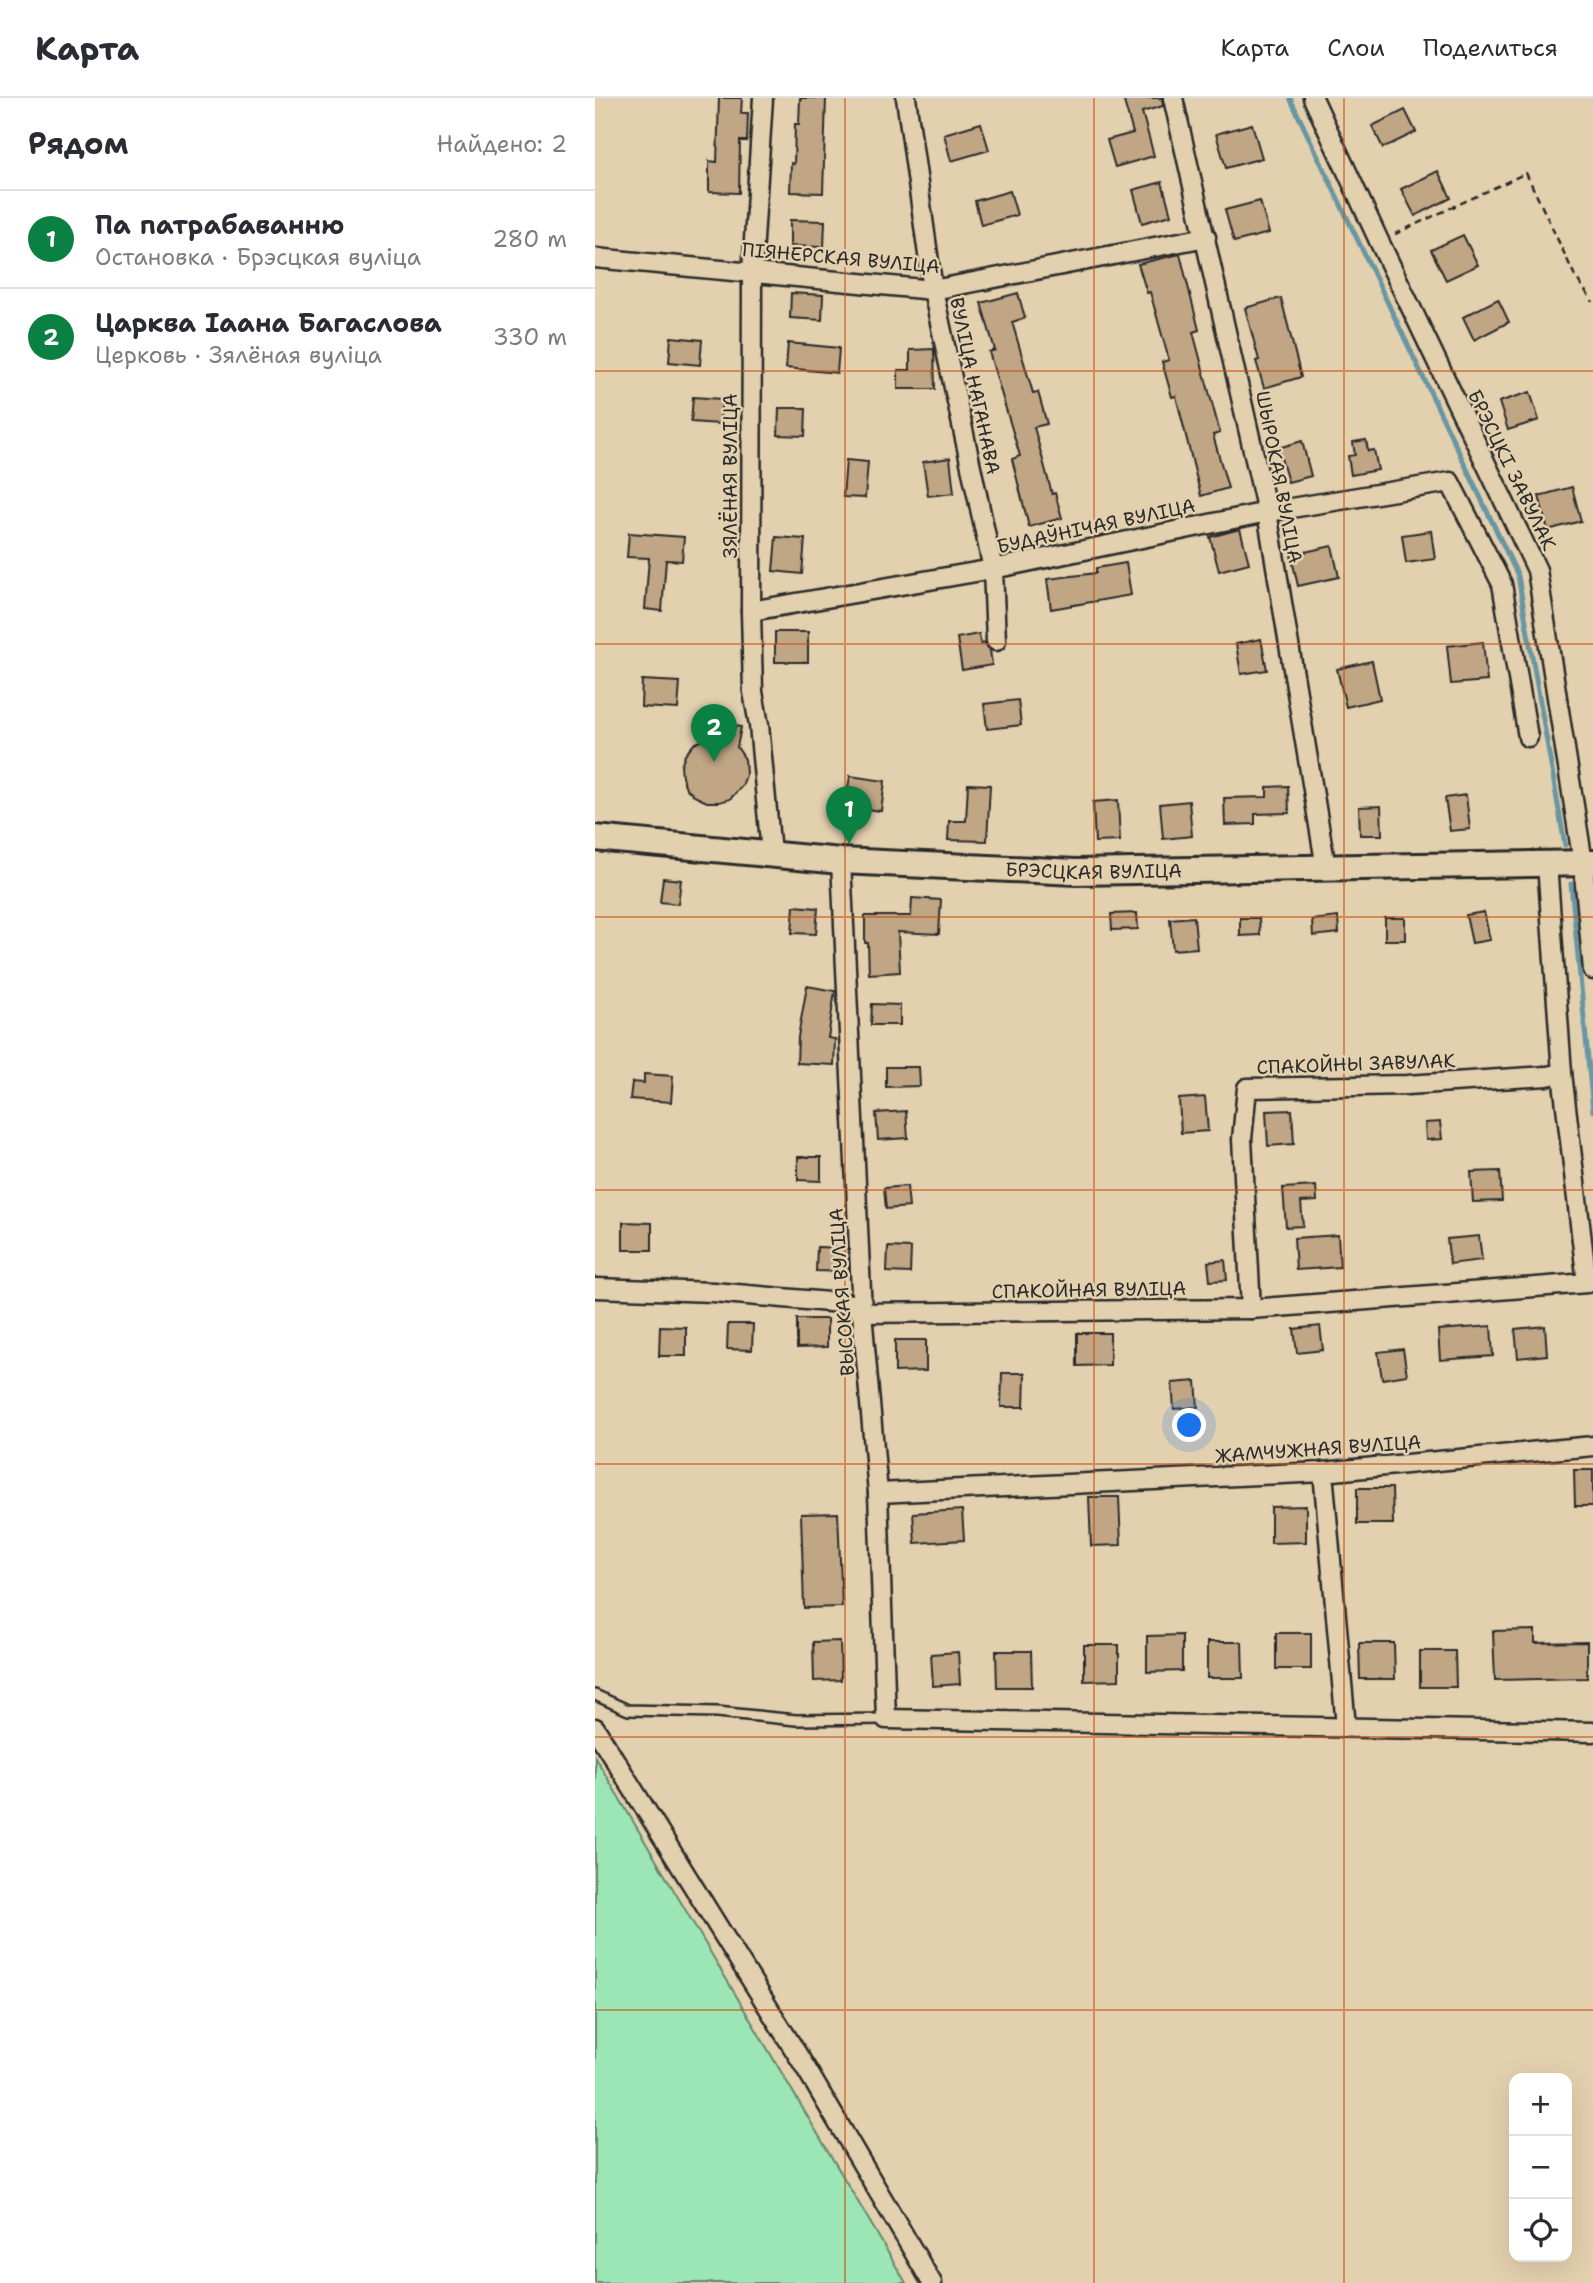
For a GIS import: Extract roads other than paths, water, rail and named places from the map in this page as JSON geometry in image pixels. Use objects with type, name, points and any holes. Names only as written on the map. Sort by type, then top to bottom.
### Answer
[{"type":"street","name":"ЗЯЛЁНАЯ ВУЛІЦА","points":[[763,98],[752,272],[751,611],[753,692],[759,725],[771,853]]},
{"type":"street","name":"ВУЛІЦА НАГАНАВА","points":[[906,98],[933,290],[993,569],[996,641]]},
{"type":"street","name":"ШЫРОКАЯ ВУЛІЦА","points":[[1173,98],[1267,512],[1326,868]]},
{"type":"street","name":"БРЭСЦКІ ЗАВУЛАК","points":[[1313,98],[1537,570],[1588,863],[1593,970]]},
{"type":"street","name":"ПІЯНЕРСКАЯ ВУЛІЦА","points":[[595,258],[933,290],[1206,237]]},
{"type":"street","name":"БУДАЎНІЧАЯ ВУЛІЦА","points":[[751,611],[993,569],[1267,512],[1450,482],[1502,584],[1528,737]]},
{"type":"street","name":"БРЭСЦКАЯ ВУЛІЦА","points":[[595,838],[841,861],[1076,872],[1588,863]]},
{"type":"street","name":"ВЫСОКАЯ ВУЛІЦА","points":[[841,861],[862,1313],[878,1493],[886,1719]]},
{"type":"street","points":[[1547,863],[1562,1073]]},
{"type":"street","name":"СПАКОЙНАЯ ВУЛІЦА","points":[[595,1288],[713,1292],[852,1304],[862,1313],[1251,1309],[1587,1283],[1562,1073]]},
{"type":"street","name":"СПАКОЙНЫ ЗАВУЛАК","points":[[1251,1309],[1242,1139],[1247,1088],[1407,1085],[1562,1073]]},
{"type":"street","name":"ЖАМЧУЖНАЯ ВУЛІЦА","points":[[878,1493],[1323,1472],[1593,1446]]},
{"type":"street","points":[[1323,1472],[1346,1727]]},
{"type":"street","points":[[886,1719],[1593,1732]]},
{"type":"street","points":[[595,1728],[807,2070],[932,2283]]},
{"type":"lane","points":[[595,1695],[628,1710],[717,1712],[796,1720],[886,1719]]},
{"type":"waterway","points":[[1290,98],[1518,576],[1565,845]]},
{"type":"waterway","points":[[1571,884],[1593,1111]]},
{"type":"place","name":"Царква Іаана Багаслова","points":[[714,762]]},
{"type":"place","name":"Па патрабаванню","points":[[849,844]]}]
